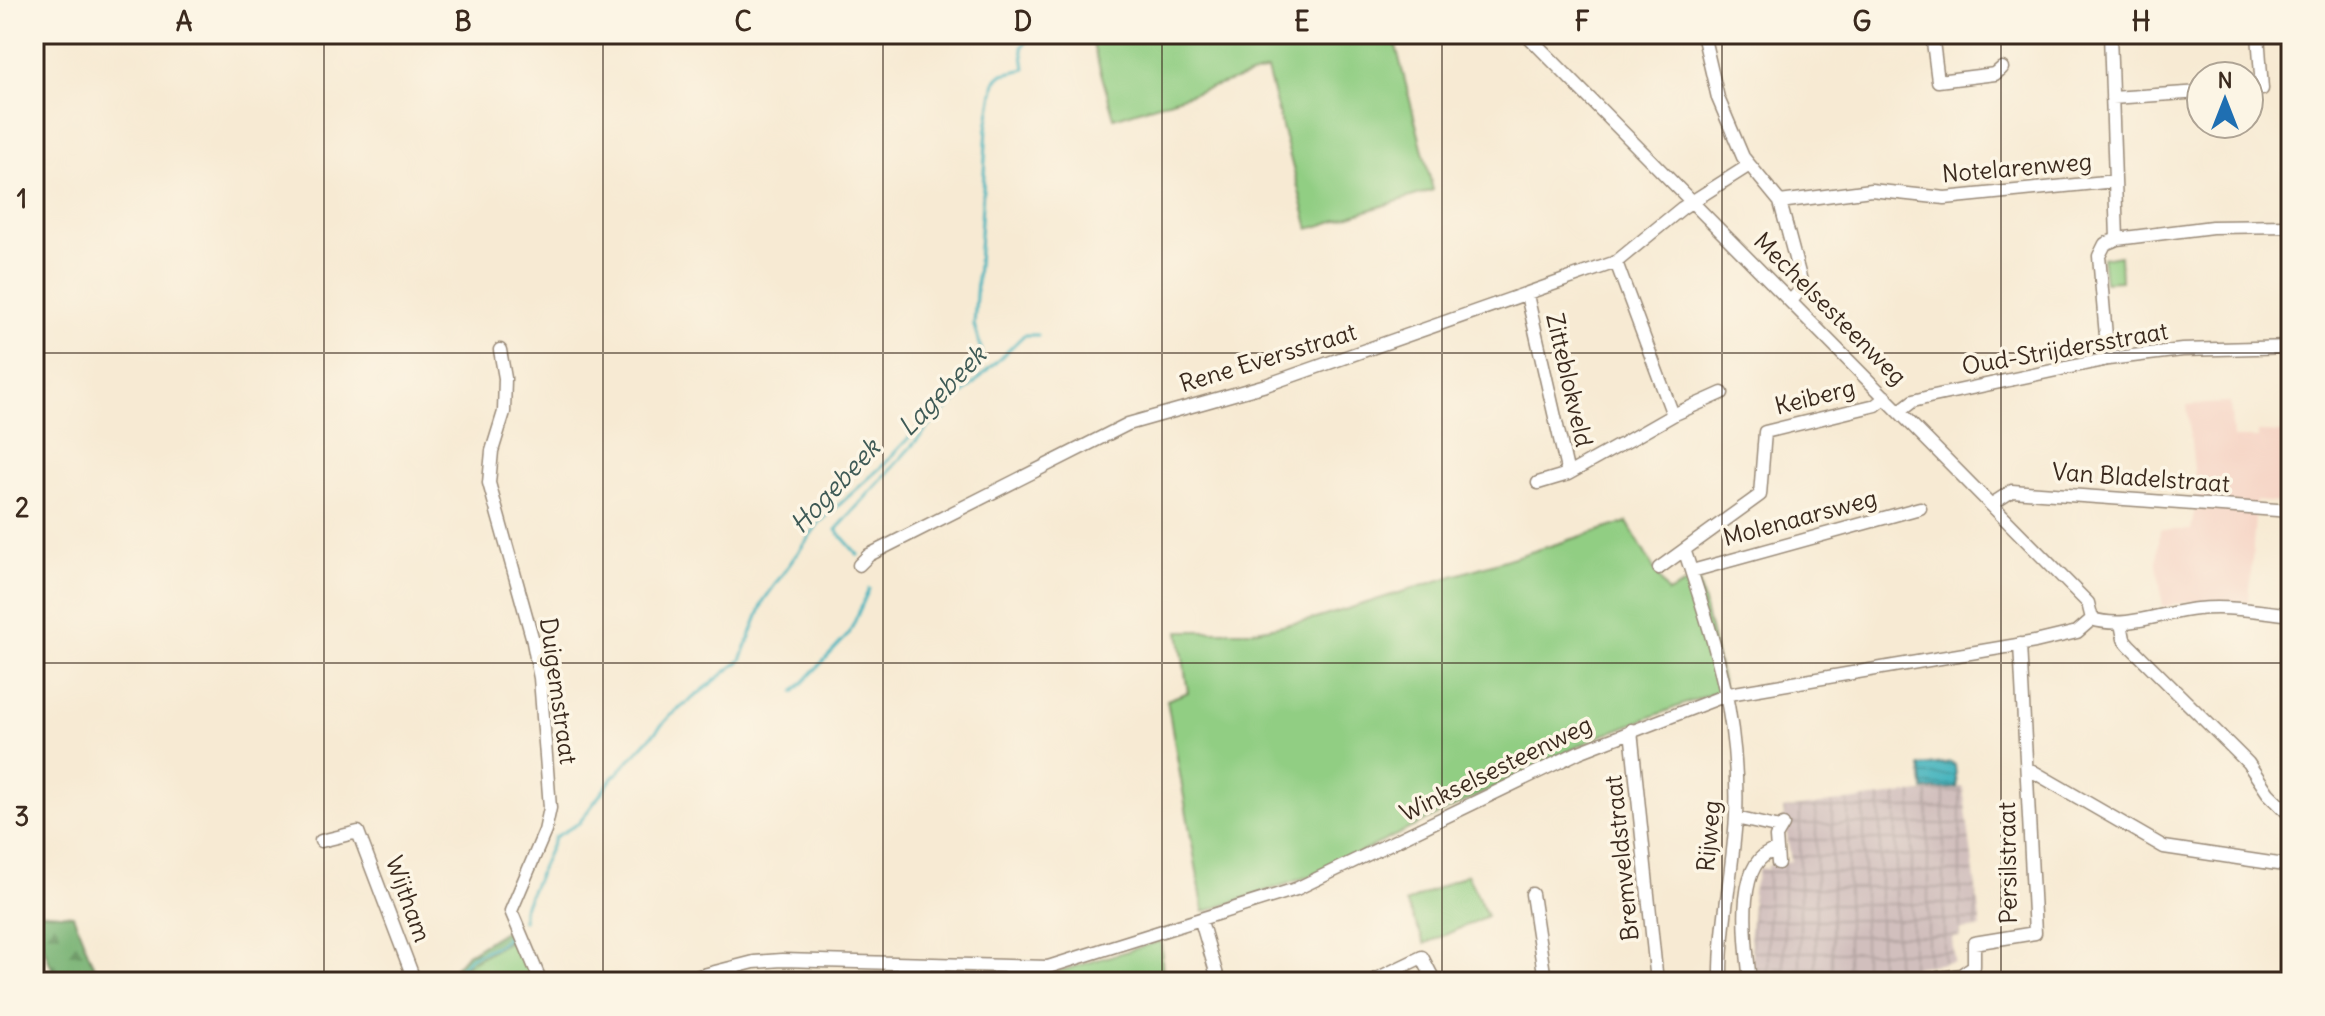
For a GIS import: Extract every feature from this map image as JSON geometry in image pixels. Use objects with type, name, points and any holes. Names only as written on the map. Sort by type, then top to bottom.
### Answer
[{"type":"street","name":"Mechelsesteenweg","points":[[1526,34],[2088,603],[2092,619]]},
{"type":"street","points":[[1703,34],[1718,98],[1748,166],[1780,202],[1802,288],[1791,301]]},
{"type":"street","points":[[1932,34],[1938,81],[1995,74],[2002,68]]},
{"type":"street","points":[[2110,34],[2117,239]]},
{"type":"street","points":[[2258,34],[2260,60]]},
{"type":"street","points":[[2112,98],[2185,93]]},
{"type":"street","name":"Rene Eversstraat","points":[[859,565],[869,555],[1128,424],[1266,385],[1616,262],[1693,202],[1748,166]]},
{"type":"street","name":"Notelarenweg","points":[[1780,202],[1871,190],[1945,198],[2115,181]]},
{"type":"street","points":[[2108,359],[2099,256],[2105,244],[2117,239],[2212,227],[2291,226]]},
{"type":"street","points":[[1616,262],[1673,415]]},
{"type":"street","name":"Zitteblokveld","points":[[1527,295],[1568,474]]},
{"type":"street","name":"Oud-Strijdersstraat","points":[[1900,411],[1921,399],[2108,359],[2182,350],[2291,347]]},
{"type":"street","name":"Duigemstraat","points":[[500,350],[505,378],[504,412],[492,451],[489,483],[532,637],[540,678],[550,808],[545,831],[511,911],[541,982]]},
{"type":"street","name":"Zitteblokveld","points":[[1538,483],[1568,474],[1673,415],[1722,393]]},
{"type":"street","name":"Keiberg","points":[[1659,568],[1760,495],[1765,432],[1876,405],[1886,397]]},
{"type":"street","name":"Van Bladelstraat","points":[[1992,504],[2012,491],[2291,511]]},
{"type":"street","name":"Molenaarsweg","points":[[1692,571],[1920,508]]},
{"type":"street","points":[[1685,552],[1729,694]]},
{"type":"street","points":[[2092,619],[2121,623],[2201,608],[2291,615]]},
{"type":"street","name":"Winkselsesteenweg","points":[[676,982],[724,969],[782,960],[1048,967],[1201,921],[1309,883],[1579,752],[1729,694],[2020,644],[2077,632],[2092,619]]},
{"type":"street","points":[[2121,623],[2129,645],[2248,763],[2268,793],[2291,816]]},
{"type":"street","name":"Persilstraat","points":[[1911,982],[1961,975],[1974,966],[1974,943],[2035,933],[2020,644]]},
{"type":"street","name":"Rijweg","points":[[1721,982],[1723,920],[1736,818],[1729,694]]},
{"type":"street","name":"Bremveldstraat","points":[[1631,730],[1657,982]]},
{"type":"street","points":[[2027,768],[2164,847],[2291,866]]},
{"type":"street","points":[[1736,818],[1782,825],[1777,857],[1758,861],[1748,886],[1745,936],[1750,982]]},
{"type":"street","name":"Wijtham","points":[[321,841],[358,832],[415,982]]},
{"type":"street","points":[[1532,894],[1544,973],[1538,982]]},
{"type":"street","points":[[1201,921],[1219,982]]},
{"type":"street","points":[[1370,982],[1422,957],[1435,982]]},
{"type":"shaded area","points":[[2230,403],[2233,438],[2258,438],[2258,432],[2288,433],[2288,450],[2282,450],[2281,503],[2256,501],[2249,603],[2192,601],[2163,607],[2157,563],[2160,530],[2191,530],[2197,497],[2187,405]]},
{"type":"shaded area","points":[[1963,787],[1981,928],[1960,930],[1960,937],[1952,938],[1954,962],[1797,982],[1755,982],[1750,935],[1753,891],[1759,868],[1768,869],[1768,865],[1791,861],[1783,809]]},
{"type":"green space","points":[[1090,34],[1393,34],[1433,190],[1309,229],[1267,70],[1114,118]]},
{"type":"green space","points":[[2120,255],[2121,281],[2105,282],[2102,258]]},
{"type":"green space","points":[[1627,522],[1668,593],[1698,578],[1724,689],[1598,737],[1316,874],[1204,912],[1167,700],[1188,692],[1179,631],[1251,631],[1315,619]]},
{"type":"green space","points":[[1467,874],[1487,916],[1425,944],[1406,903]]},
{"type":"green space","points":[[34,912],[73,915],[100,982],[57,982],[34,922]]},
{"type":"green space","points":[[506,930],[515,937],[468,964],[453,982],[442,982],[466,955]]},
{"type":"green space","points":[[515,937],[537,982],[453,982],[468,964]]},
{"type":"green space","points":[[1161,941],[1163,982],[935,982],[933,971],[1050,974]]},
{"type":"water","points":[[1951,762],[1955,765],[1957,788],[1924,790],[1920,766]]},
{"type":"waterway","name":"Hogebeek","points":[[523,921],[523,909],[555,837],[579,823],[611,780],[670,716],[741,660],[764,600],[819,523],[880,468],[979,364],[982,352],[974,325],[987,128],[995,81],[1003,74],[1025,69],[1022,47],[1032,34]]},
{"type":"waterway","name":"Lagebeek","points":[[858,555],[836,530],[927,429],[1024,335],[1038,335]]},
{"type":"waterway","name":"Lagebeek","points":[[794,692],[849,634],[869,589]]},
{"type":"waterway","name":"Hogebeek","points":[[448,982],[469,958],[498,945],[510,935]]}]
